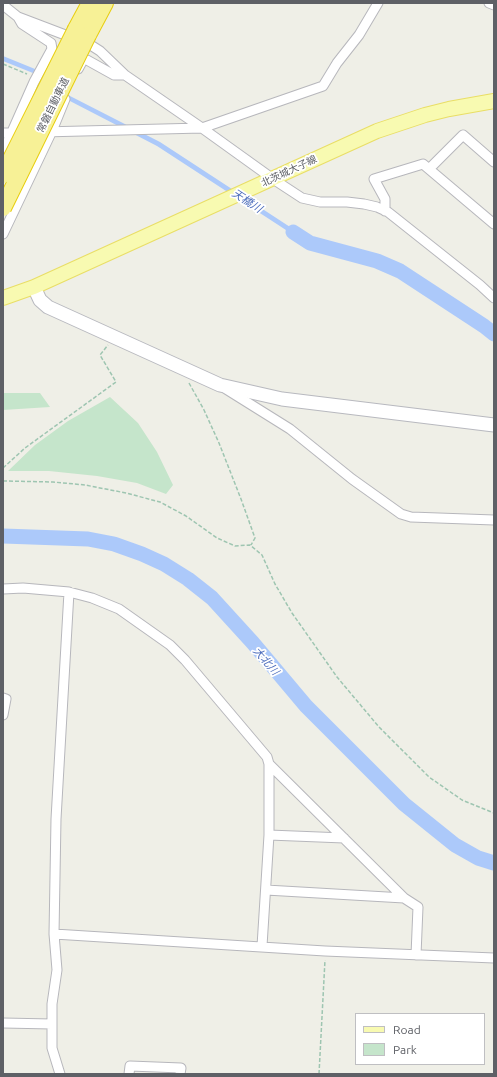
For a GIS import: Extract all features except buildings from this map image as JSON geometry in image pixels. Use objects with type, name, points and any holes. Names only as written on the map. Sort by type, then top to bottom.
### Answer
[{"type":"highway","name":"常磐自動車道","points":[[3,208],[82,32],[90,3]]},
{"type":"highway","name":"常磐自動車道","points":[[3,176],[44,91],[82,32],[105,3]]},
{"type":"main road","name":"北茨城大子線","points":[[3,298],[34,287],[377,131],[443,110],[494,101]]},
{"type":"street","points":[[8,132],[136,128],[202,128],[323,86],[336,63],[359,35],[378,3]]},
{"type":"street","points":[[489,3],[494,5]]},
{"type":"street","points":[[3,5],[18,17],[89,44],[100,51],[125,75],[273,179],[307,200],[364,204],[377,207],[385,211],[480,284],[494,298]]},
{"type":"street","points":[[3,152],[8,132],[52,49],[51,43],[22,24],[18,17]]},
{"type":"street","points":[[3,234],[52,131],[70,86],[83,60],[87,60],[114,75],[125,75]]},
{"type":"street","points":[[429,169],[463,135],[494,162]]},
{"type":"street","points":[[385,211],[385,199],[374,179],[423,164],[493,220]]},
{"type":"street","points":[[34,287],[40,300],[48,307],[220,385],[290,429],[352,479],[401,514],[411,517],[494,520]]},
{"type":"street","points":[[220,385],[282,399],[494,425]]},
{"type":"street","points":[[3,589],[23,588],[69,592],[92,598],[119,609],[170,645],[185,660],[268,757],[269,835],[262,946]]},
{"type":"street","points":[[60,1074],[52,1048],[52,1004],[57,970],[54,934],[56,819],[69,592]]},
{"type":"street","points":[[3,698],[6,699],[3,715]]},
{"type":"street","points":[[269,764],[404,898],[418,908],[416,955]]},
{"type":"street","points":[[269,835],[344,838]]},
{"type":"street","points":[[266,890],[404,898]]},
{"type":"street","points":[[54,934],[325,951],[494,958]]},
{"type":"street","points":[[3,1023],[52,1024]]},
{"type":"street","points":[[130,1074],[130,1066],[181,1068],[180,1074]]},
{"type":"path","points":[[3,64],[27,74]]},
{"type":"path","points":[[3,468],[25,448],[116,382],[100,355],[114,337]]},
{"type":"path","points":[[180,367],[204,410],[219,443],[255,538],[250,545]]},
{"type":"path","points":[[3,481],[52,482],[85,485],[126,493],[160,502],[186,516],[217,538],[235,546],[250,545],[262,555],[275,584],[292,613],[336,677],[379,727],[429,777],[462,800],[494,813]]},
{"type":"path","points":[[319,1074],[325,951]]},
{"type":"green space","points":[[3,393],[40,393],[50,407],[3,410]]},
{"type":"green space","points":[[110,397],[138,423],[157,452],[173,485],[166,494],[137,483],[97,476],[49,471],[8,471],[35,445],[68,421]]},
{"type":"water","points":[[3,56],[35,69],[70,96],[160,142],[312,240],[309,245],[157,146],[68,100],[33,73],[3,61]]},
{"type":"waterway","name":"天橋川","points":[[293,232],[310,243],[377,261],[400,271],[494,334]]},
{"type":"waterway","name":"大北川","points":[[3,536],[88,539],[114,544],[164,564],[188,579],[212,598],[253,643],[306,706],[404,804],[455,845],[478,858],[494,863]]}]
